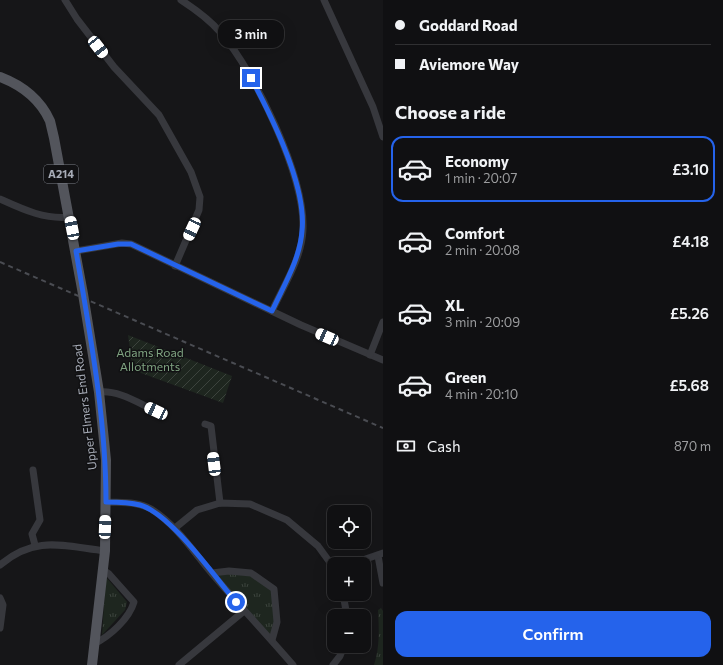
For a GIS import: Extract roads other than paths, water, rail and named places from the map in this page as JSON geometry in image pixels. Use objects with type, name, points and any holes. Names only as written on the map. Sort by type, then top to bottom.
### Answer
[{"type":"main road","name":"Upper Elmers End Road","points":[[0,78],[16,84],[27,92],[40,105],[47,116],[54,138],[70,217],[99,392],[106,460],[105,551],[92,665]]},
{"type":"street","points":[[65,0],[95,42],[136,93],[159,115],[189,167],[200,197],[198,216],[175,266]]},
{"type":"street","points":[[182,0],[214,26],[238,57],[271,118],[297,188],[302,216],[301,240],[294,265],[272,311]]},
{"type":"street","points":[[324,0],[373,107],[383,137]]},
{"type":"street","points":[[0,200],[34,214],[62,218],[70,217]]},
{"type":"street","points":[[76,251],[126,243],[327,337],[383,360]]},
{"type":"street","points":[[370,355],[383,322]]},
{"type":"street","points":[[99,392],[109,391],[117,393],[156,411]]},
{"type":"street","points":[[205,424],[211,426],[220,503]]},
{"type":"street","points":[[33,470],[40,520],[32,534],[35,545]]},
{"type":"street","points":[[106,502],[141,505],[151,510],[175,528],[244,611],[272,640],[293,665]]},
{"type":"street","points":[[175,528],[197,510],[220,503],[250,504],[287,520],[318,546],[327,558]]},
{"type":"street","points":[[0,565],[20,550],[35,545],[52,545],[105,551]]},
{"type":"street","points":[[380,555],[383,583]]},
{"type":"street","points":[[94,644],[101,640],[131,614],[134,602],[109,574],[103,570]]},
{"type":"street","points":[[212,573],[229,571],[251,573],[274,589],[277,622],[272,640]]},
{"type":"street","points":[[0,598],[3,605],[0,628]]},
{"type":"street","points":[[179,665],[244,611]]},
{"type":"street","points":[[334,665],[341,653]]},
{"type":"railway","points":[[0,262],[383,428]]},
{"type":"park label","name":"Adams Road Allotments","points":[[150,360]]}]
